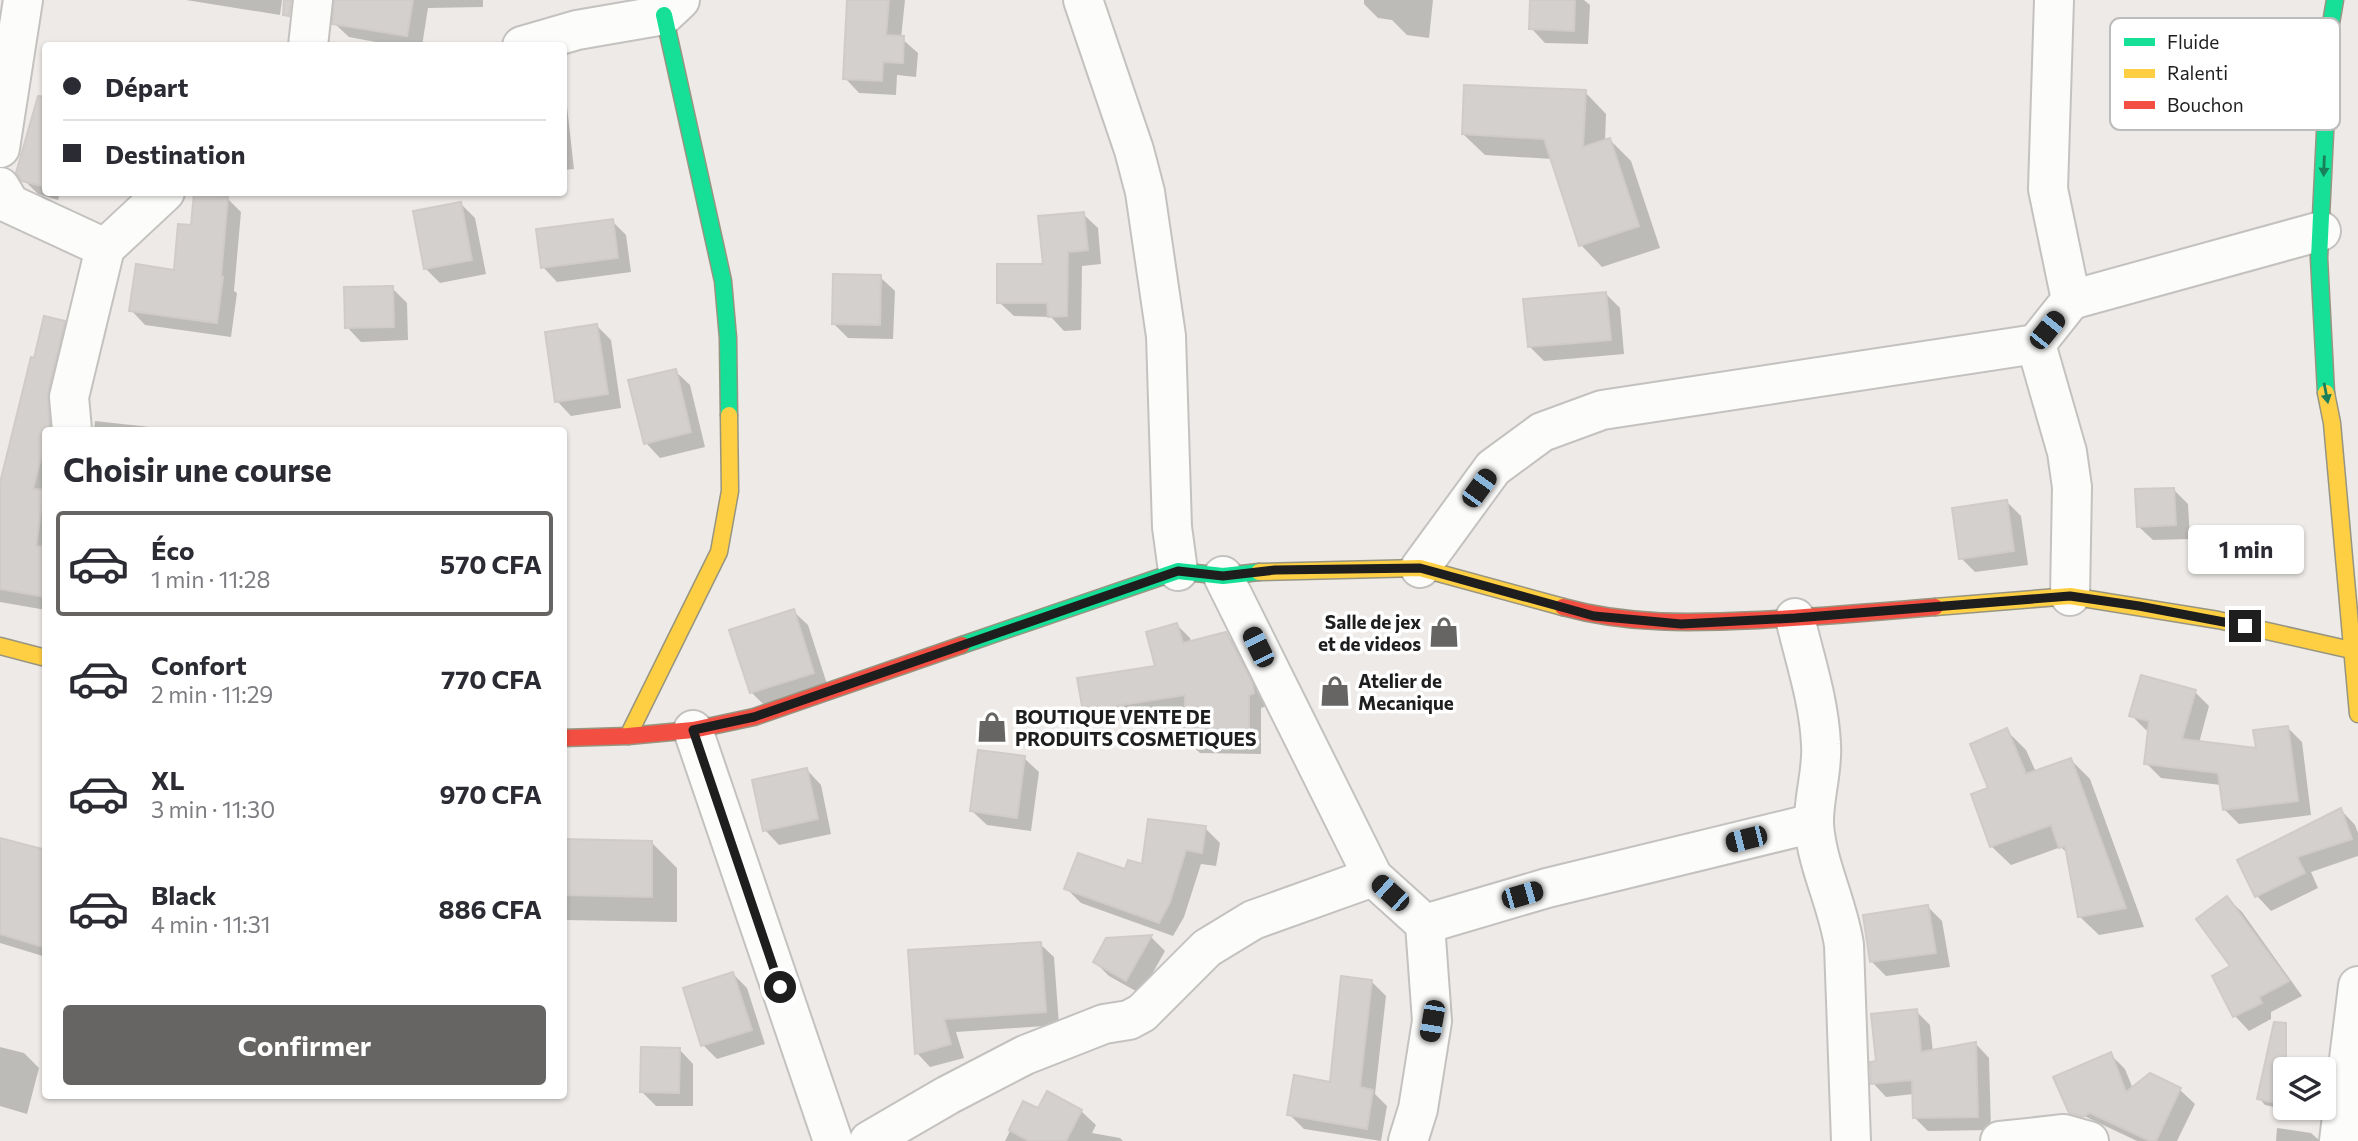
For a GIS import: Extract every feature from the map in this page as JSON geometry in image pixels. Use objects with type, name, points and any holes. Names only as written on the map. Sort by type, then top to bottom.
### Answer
[{"type":"street","points":[[0,149],[23,0]]},
{"type":"street","points":[[308,42],[313,0]]},
{"type":"street","points":[[1083,0],[1134,150],[1145,192],[1166,336],[1172,527],[1178,571]]},
{"type":"street","points":[[2054,0],[2048,188],[2071,300]]},
{"type":"street","points":[[2332,18],[2335,0]]},
{"type":"street","points":[[536,42],[672,7],[723,281],[728,338],[730,491],[719,552],[628,736]]},
{"type":"street","points":[[2325,130],[2319,258],[2324,382],[2332,423],[2358,715]]},
{"type":"street","points":[[0,187],[9,204],[105,247]]},
{"type":"street","points":[[72,427],[69,397],[105,247],[161,196]]},
{"type":"street","points":[[1420,568],[1493,468],[1542,432],[1602,410],[2036,344],[2071,300],[2321,230]]},
{"type":"street","points":[[2036,344],[2067,452],[2072,487],[2070,596]]},
{"type":"street","points":[[567,738],[693,730],[754,717],[1178,571],[1223,576],[1275,570],[1420,568],[1594,616],[1681,624],[1795,618],[2070,596],[2218,620],[2351,650]]},
{"type":"street","points":[[1223,576],[1373,877],[1425,924],[1432,1021],[1418,1109],[1408,1141]]},
{"type":"street","points":[[1795,618],[1816,702],[1822,746],[1814,823],[1820,859],[1842,928],[1844,944],[1851,1141]]},
{"type":"street","points":[[0,646],[42,657]]},
{"type":"street","points":[[693,730],[832,1141]]},
{"type":"street","points":[[1425,924],[1547,888],[1814,823]]},
{"type":"street","points":[[869,1141],[948,1095],[1025,1055],[1095,1027],[1129,1020],[1142,1013],[1164,994],[1192,960],[1253,920],[1373,877]]},
{"type":"street","points":[[2339,1141],[2358,986]]},
{"type":"street","points":[[2000,1141],[2064,1134],[2089,1141]]},
{"type":"building","points":[[284,0],[291,0],[289,16],[283,15]]},
{"type":"building","points":[[334,0],[413,0],[407,36],[332,24]]},
{"type":"building","points":[[847,0],[889,0],[886,35],[904,36],[903,63],[883,62],[882,81],[843,79]]},
{"type":"building","points":[[1530,0],[1575,0],[1574,31],[1529,29]]},
{"type":"building","points":[[1464,85],[1586,90],[1583,147],[1610,138],[1639,226],[1579,246],[1544,139],[1462,134]]},
{"type":"building","points":[[38,96],[42,96],[42,186],[22,181],[16,173]]},
{"type":"building","points":[[194,196],[228,196],[217,323],[129,311],[136,264],[174,270],[178,224],[191,225]]},
{"type":"building","points":[[461,202],[472,260],[424,269],[413,211]]},
{"type":"building","points":[[1084,212],[1088,250],[1068,252],[1067,316],[1048,317],[1047,303],[997,303],[997,264],[1043,264],[1038,216]]},
{"type":"building","points":[[613,219],[618,258],[541,268],[536,229]]},
{"type":"building","points":[[833,274],[881,275],[880,325],[832,324]]},
{"type":"building","points":[[393,286],[394,327],[345,328],[344,287]]},
{"type":"building","points":[[1606,292],[1611,340],[1528,347],[1523,299]]},
{"type":"building","points":[[44,316],[65,321],[48,392],[48,427],[42,427],[42,454],[33,489],[42,490],[36,546],[42,547],[42,596],[0,589],[0,483],[31,357],[34,358]]},
{"type":"building","points":[[597,324],[608,394],[555,402],[545,332]]},
{"type":"building","points":[[676,369],[691,432],[644,444],[628,380]]},
{"type":"building","points":[[2174,488],[2176,525],[2137,527],[2135,489]]},
{"type":"building","points":[[2007,500],[2014,551],[1959,559],[1952,508]]},
{"type":"building","points":[[794,609],[814,673],[750,693],[729,630]]},
{"type":"building","points":[[1177,623],[1183,643],[1226,632],[1252,682],[1254,693],[1249,695],[1249,742],[1184,741],[1185,695],[1083,711],[1077,678],[1155,666],[1146,632]]},
{"type":"building","points":[[2141,675],[2196,690],[2182,739],[2256,748],[2253,730],[2288,726],[2298,801],[2223,810],[2218,773],[2144,764],[2149,721],[2129,716]]},
{"type":"building","points":[[2007,728],[2026,774],[2071,758],[2126,908],[2078,917],[2065,846],[2059,848],[2051,825],[1990,847],[1971,794],[1988,788],[1970,744]]},
{"type":"building","points":[[978,750],[1025,756],[1017,818],[970,811]]},
{"type":"building","points":[[807,768],[818,819],[763,831],[752,780]]},
{"type":"building","points":[[2341,808],[2352,839],[2297,857],[2305,873],[2255,897],[2237,860]]},
{"type":"building","points":[[1148,819],[1206,826],[1202,853],[1186,850],[1170,902],[1159,923],[1064,889],[1078,853],[1125,869],[1128,860],[1142,864]]},
{"type":"building","points":[[0,838],[42,849],[42,947],[0,934]]},
{"type":"building","points":[[567,839],[652,841],[652,897],[567,895]]},
{"type":"building","points":[[2227,896],[2289,981],[2259,997],[2262,1003],[2233,1017],[2212,976],[2230,966],[2196,919]]},
{"type":"building","points":[[1928,905],[1936,953],[1870,962],[1863,915]]},
{"type":"building","points":[[1152,935],[1126,981],[1093,962],[1106,938]]},
{"type":"building","points":[[1041,942],[1046,1012],[944,1019],[951,1044],[915,1054],[908,950]]},
{"type":"building","points":[[733,972],[752,1030],[701,1046],[683,988]]},
{"type":"building","points":[[1341,976],[1372,980],[1360,1087],[1373,1090],[1367,1129],[1287,1115],[1294,1075],[1330,1082]]},
{"type":"building","points":[[1917,1009],[1921,1052],[1976,1042],[1978,1117],[1913,1118],[1912,1080],[1871,1084],[1870,1062],[1876,1061],[1871,1014]]},
{"type":"building","points":[[2274,1022],[2286,1023],[2286,1057],[2273,1057],[2273,1102],[2257,1099]]},
{"type":"building","points":[[641,1047],[680,1048],[679,1093],[640,1092]]},
{"type":"building","points":[[2111,1052],[2126,1092],[2150,1073],[2181,1088],[2156,1141],[2150,1141],[2090,1113],[2083,1117],[2069,1113],[2053,1077]]},
{"type":"building","points":[[1047,1091],[1082,1110],[1066,1141],[1029,1141],[1009,1130],[1023,1101],[1038,1108]]},
{"type":"traffic: fast","points":[[2332,18],[2335,0]]},
{"type":"traffic: fast","points":[[664,15],[723,281],[728,338],[729,415]]},
{"type":"traffic: fast","points":[[2325,130],[2319,258],[2326,393]]},
{"type":"traffic: fast","points":[[962,645],[1178,571],[1223,576],[1259,572]]},
{"type":"traffic: slow","points":[[2326,393],[2332,423],[2358,714]]},
{"type":"traffic: slow","points":[[628,736],[719,552],[730,491],[729,415]]},
{"type":"traffic: slow","points":[[1259,572],[1420,568],[1563,607]]},
{"type":"traffic: slow","points":[[1935,607],[2070,596],[2218,620],[2351,650]]},
{"type":"traffic: slow","points":[[0,646],[42,657]]},
{"type":"traffic: jam","points":[[1563,607],[1636,620],[1685,622],[1781,619],[1935,607]]},
{"type":"traffic: jam","points":[[567,738],[693,730],[754,717],[962,645]]},
{"type":"place","name":"Salle de jex et de videos","points":[[1444,632]]},
{"type":"place","name":"Atelier de Mecanique","points":[[1335,691]]},
{"type":"place","name":"BOUTIQUE VENTE DE PRODUITS COSMETIQUES","points":[[992,727]]},
{"type":"route","points":[[780,987],[693,730],[754,717],[1178,571],[1223,576],[1275,570],[1420,568],[1594,616],[1681,624],[1795,618],[2070,596],[2245,626]]}]
